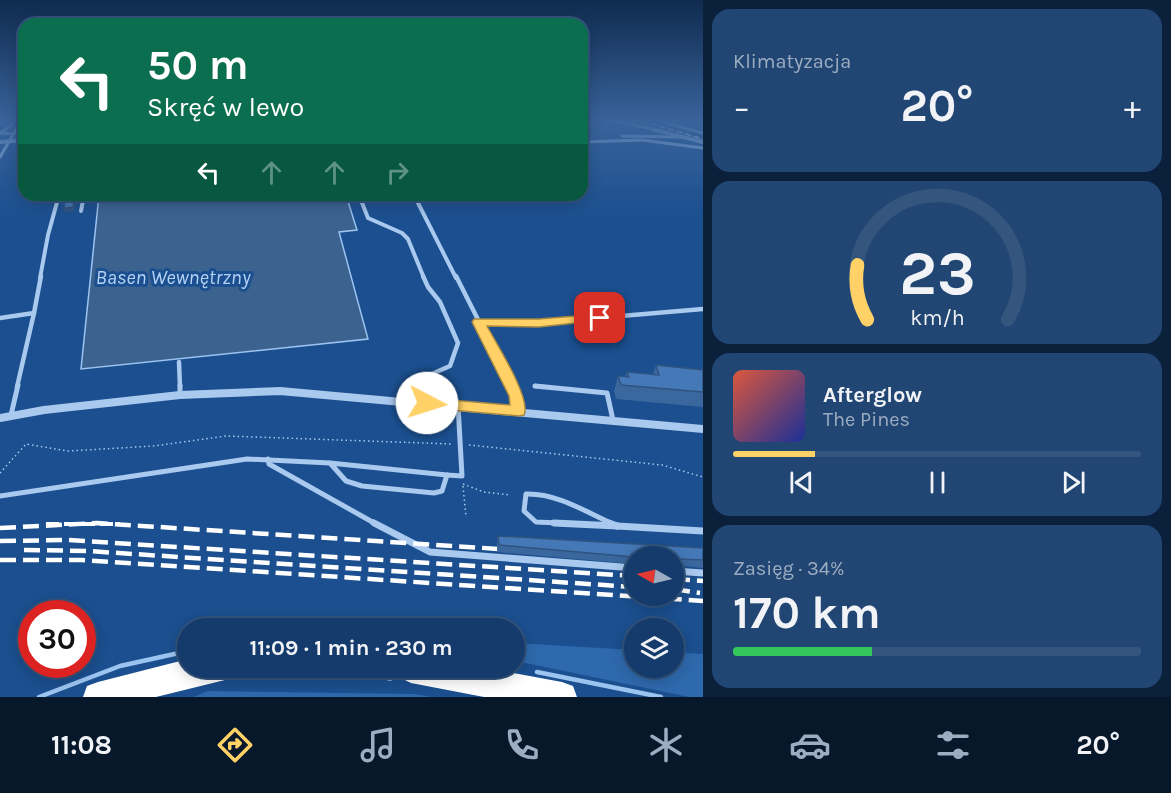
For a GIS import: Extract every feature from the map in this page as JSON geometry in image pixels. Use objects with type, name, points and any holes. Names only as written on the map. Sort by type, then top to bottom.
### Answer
[{"type":"highway","points":[[98,697],[177,676]]},
{"type":"highway","points":[[434,678],[562,697]]},
{"type":"street","points":[[0,418],[180,394],[280,391],[458,405],[703,429]]},
{"type":"lane","points":[[11,415],[34,314],[48,235],[58,201]]},
{"type":"lane","points":[[81,211],[83,201]]},
{"type":"lane","points":[[361,201],[368,218],[402,233],[408,239],[428,287],[440,302],[458,343],[450,366],[427,376],[425,383],[427,403]]},
{"type":"lane","points":[[417,201],[517,396],[519,411]]},
{"type":"lane","points":[[479,322],[539,323],[703,309]]},
{"type":"lane","points":[[0,318],[34,314]]},
{"type":"lane","points":[[179,362],[180,394]]},
{"type":"lane","points":[[535,386],[607,393],[613,420]]},
{"type":"lane","points":[[0,496],[209,463],[268,459],[462,476],[458,405]]},
{"type":"lane","points":[[268,459],[269,464],[411,544],[430,552],[624,567]]},
{"type":"lane","points":[[330,463],[346,480],[362,486],[442,491],[447,475]]},
{"type":"lane","points":[[618,527],[548,495],[535,492],[526,495],[522,502],[523,510],[528,518],[536,522],[618,527],[703,531]]},
{"type":"lane","points":[[684,572],[703,573]]},
{"type":"path","points":[[0,473],[26,444],[68,451],[154,446],[226,435],[460,444],[662,465],[703,477]]},
{"type":"path","points":[[462,476],[466,518]]},
{"type":"path","points":[[463,484],[484,492],[511,495]]},
{"type":"shaded area","points":[[525,643],[624,649],[624,678],[684,678],[684,653],[703,654],[703,697],[689,697],[525,663]]},
{"type":"shaded area","points":[[208,691],[415,694],[432,697],[193,697]]},
{"type":"water","name":"Basen Wewnętrzny","points":[[98,201],[348,201],[357,230],[339,232],[368,339],[81,369]]},
{"type":"building","points":[[65,201],[74,201],[73,207],[64,208]]},
{"type":"building","points":[[656,365],[703,370],[703,392],[621,385],[618,376],[629,377],[627,372],[659,375]]},
{"type":"building","points":[[498,536],[669,546],[624,546],[624,556],[499,545]]},
{"type":"building","points":[[684,547],[703,548],[703,560],[684,559]]},
{"type":"waterway","points":[[39,697],[120,666],[177,653]]},
{"type":"waterway","points":[[537,672],[661,697]]},
{"type":"railway","points":[[46,524],[78,524]]},
{"type":"railway","points":[[0,528],[78,524]]},
{"type":"railway","points":[[78,524],[112,524]]},
{"type":"railway","points":[[78,524],[112,524]]},
{"type":"railway","points":[[112,524],[120,524]]},
{"type":"railway","points":[[112,524],[515,550]]},
{"type":"railway","points":[[0,541],[68,540],[624,575]]},
{"type":"railway","points":[[24,550],[88,551],[624,586]]},
{"type":"railway","points":[[0,560],[82,560],[703,601]]},
{"type":"railway","points":[[684,580],[703,581]]},
{"type":"railway","points":[[684,591],[700,593]]},
{"type":"route","points":[[427,403],[519,411],[517,396],[479,322],[539,323],[600,318]]}]
